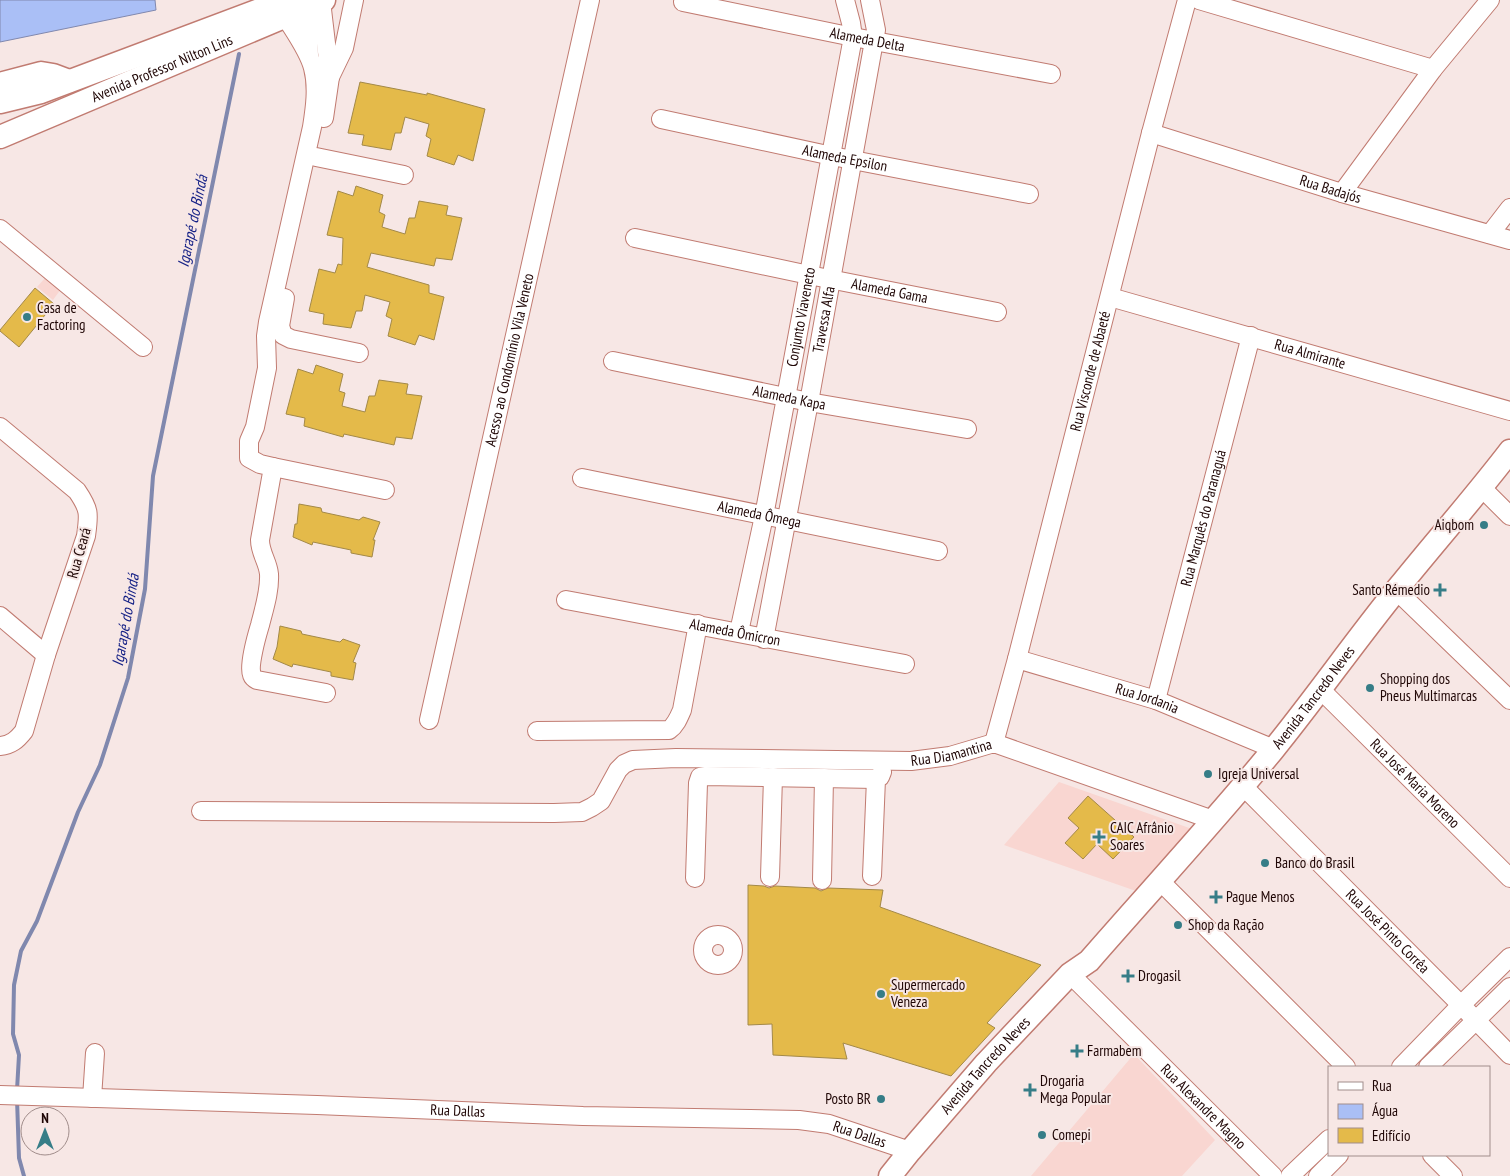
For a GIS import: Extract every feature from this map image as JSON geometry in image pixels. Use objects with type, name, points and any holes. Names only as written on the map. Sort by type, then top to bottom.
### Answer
[{"type":"main road","name":"Avenida Professor Nilton Lins","points":[[0,137],[232,30],[258,19],[305,5]]},
{"type":"main road","name":"Avenida Professor Nilton Lins","points":[[0,102],[41,92],[69,81],[232,30]]},
{"type":"main road","points":[[0,84],[41,73],[69,81]]},
{"type":"main road","name":"Avenida Tancredo Neves","points":[[909,1176],[1089,961],[1274,749],[1396,590],[1482,488],[1510,450]]},
{"type":"main road","name":"Avenida Tancredo Neves","points":[[890,1176],[986,1063],[1075,979]]},
{"type":"street","points":[[354,0],[344,48],[330,77],[316,157],[280,326],[283,335],[291,339],[359,353]]},
{"type":"street","name":"Acesso ao Condomínio Vila Veneto","points":[[429,720],[590,0]]},
{"type":"street","name":"Conjunto Viaveneto","points":[[739,632],[787,398],[853,37],[845,0]]},
{"type":"street","name":"Travessa Alfa","points":[[764,639],[874,41],[875,24],[870,0]]},
{"type":"street","name":"Rua Visconde de Abaeté","points":[[994,743],[1110,298],[1151,132],[1187,0]]},
{"type":"street","points":[[1198,0],[1433,69]]},
{"type":"street","points":[[1342,193],[1433,69],[1490,0]]},
{"type":"street","name":"Alameda Delta","points":[[683,2],[853,37],[1051,74]]},
{"type":"street","points":[[305,5],[330,77]]},
{"type":"street","points":[[305,5],[309,58],[313,68],[315,85],[315,104],[312,127],[268,322],[266,336],[267,368],[255,427],[249,442],[249,458],[260,464],[385,490]]},
{"type":"street","name":"Alameda Epsilon","points":[[661,119],[832,156],[1029,194]]},
{"type":"street","name":"Rua Badajós","points":[[1151,132],[1342,193],[1510,240]]},
{"type":"street","points":[[316,157],[404,175]]},
{"type":"street","points":[[1490,234],[1510,208]]},
{"type":"street","points":[[0,229],[143,347]]},
{"type":"street","name":"Alameda Gama","points":[[635,238],[997,312]]},
{"type":"street","name":"Rua Almirante","points":[[1110,298],[1251,336],[1510,411]]},
{"type":"street","name":"Rua Marquês do Paranaguá","points":[[1156,700],[1251,336]]},
{"type":"street","name":"Alameda Kapa","points":[[613,361],[787,398],[967,429]]},
{"type":"street","name":"Rua Ceará","points":[[0,426],[77,491],[87,504],[88,518],[86,536],[46,655],[24,731],[19,738],[1,748]]},
{"type":"street","points":[[273,467],[260,540],[261,552],[266,560],[269,574],[267,592],[253,654],[251,674],[257,680],[326,693]]},
{"type":"street","name":"Alameda Ômega","points":[[582,478],[938,551]]},
{"type":"street","points":[[1482,488],[1510,516]]},
{"type":"street","points":[[1396,590],[1510,700]]},
{"type":"street","name":"Alameda Ômicron","points":[[566,600],[739,632],[764,639],[905,664]]},
{"type":"street","points":[[0,616],[46,655]]},
{"type":"street","points":[[538,731],[669,730],[672,728],[682,710],[698,624]]},
{"type":"street","name":"Rua Jordania","points":[[1017,659],[1156,700],[1274,749]]},
{"type":"street","name":"Rua José Maria Moreno","points":[[1320,689],[1510,878]]},
{"type":"street","name":"Rua Diamantina","points":[[200,811],[582,812],[592,808],[601,801],[618,770],[624,764],[633,760],[676,758],[911,760],[950,756],[994,743],[1213,820]]},
{"type":"street","points":[[695,878],[698,784],[700,778],[706,776],[876,780],[880,777],[885,760]]},
{"type":"street","points":[[770,877],[773,777]]},
{"type":"street","points":[[822,880],[824,778]]},
{"type":"street","points":[[872,876],[876,780]]},
{"type":"street","name":"Rua José Pinto Corrêa","points":[[1243,786],[1510,1055]]},
{"type":"street","points":[[1159,880],[1345,1066]]},
{"type":"street","points":[[1402,1066],[1510,957]]},
{"type":"street","name":"Rua Alexandre Magno","points":[[1075,979],[1273,1176]]},
{"type":"street","points":[[1429,1066],[1510,987]]},
{"type":"street","points":[[92,1098],[96,1053]]},
{"type":"street","name":"Rua Dallas","points":[[2,1095],[308,1104],[583,1116],[799,1120],[828,1124],[910,1151]]},
{"type":"street","points":[[1290,1176],[1328,1140]]},
{"type":"street","points":[[1318,1176],[1338,1156]]},
{"type":"street","points":[[1433,1156],[1453,1176]]},
{"type":"shaded area","points":[[46,277],[61,289],[53,300],[37,287]]},
{"type":"shaded area","name":"CAIC Afrânio Soares","points":[[1059,782],[1195,830],[1136,891],[1004,845]]},
{"type":"shaded area","points":[[1134,1054],[1215,1140],[1182,1176],[1031,1176]]},
{"type":"water","points":[[0,0],[155,0],[156,10],[0,42]]},
{"type":"building","points":[[360,82],[427,95],[427,93],[485,109],[473,161],[458,155],[454,165],[427,156],[431,139],[426,136],[429,124],[405,117],[401,133],[395,133],[391,150],[362,145],[364,135],[348,133]]},
{"type":"building","points":[[356,186],[383,195],[379,212],[385,215],[382,227],[405,234],[409,218],[415,218],[419,201],[448,206],[446,215],[462,218],[452,260],[436,258],[434,266],[371,253],[367,267],[429,285],[429,293],[444,297],[434,340],[419,335],[415,345],[388,336],[392,319],[386,316],[390,302],[365,295],[362,311],[356,311],[351,328],[323,324],[324,314],[309,311],[319,269],[335,273],[338,264],[342,265],[343,238],[327,235],[338,191],[353,196]]},
{"type":"building","name":"Casa de Factoring","points":[[35,288],[54,304],[19,347],[0,330]]},
{"type":"building","points":[[316,365],[343,374],[339,391],[345,393],[342,406],[365,412],[369,396],[375,396],[379,380],[408,384],[406,394],[422,396],[412,439],[396,437],[394,445],[344,434],[343,437],[304,426],[305,418],[286,414],[298,369],[313,374]]},
{"type":"building","points":[[299,504],[321,508],[322,512],[359,520],[363,517],[380,522],[373,540],[375,540],[372,557],[351,553],[351,550],[313,542],[312,545],[293,537],[295,524],[297,524]]},
{"type":"building","points":[[280,626],[301,631],[302,634],[340,642],[343,639],[360,645],[353,662],[356,663],[353,680],[331,676],[331,672],[293,664],[292,667],[273,659]]},
{"type":"building","points":[[1088,796],[1134,837],[1113,859],[1097,844],[1083,859],[1065,843],[1079,828],[1068,818]]},
{"type":"building","name":"Supermercado Veneza","points":[[748,885],[769,888],[775,886],[815,888],[821,891],[828,888],[883,890],[880,907],[1041,965],[987,1023],[995,1028],[951,1076],[843,1043],[847,1059],[773,1055],[772,1024],[748,1025]]},
{"type":"waterway","name":"Igarapé do Bindá","points":[[17,1090],[19,1055],[13,1034],[14,985],[21,951],[37,921],[78,812],[100,765],[128,678],[145,589],[153,476],[239,54]]},
{"type":"waterway","name":"Igarapé do Bindá","points":[[17,1099],[19,1158],[24,1176]]},
{"type":"place","name":"Casa de Factoring","points":[[27,317]]},
{"type":"place","name":"Aiqbom","points":[[1484,525]]},
{"type":"place","name":"Santo Rémedio","points":[[1440,590]]},
{"type":"place","name":"Shopping dos Pneus Multimarcas","points":[[1370,688]]},
{"type":"place","name":"Igreja Universal","points":[[1208,774]]},
{"type":"place","name":"CAIC Afrânio Soares","points":[[1099,837]]},
{"type":"place","name":"Banco do Brasil","points":[[1265,863]]},
{"type":"place","name":"Pague Menos","points":[[1216,897]]},
{"type":"place","name":"Shop da Ração","points":[[1178,925]]},
{"type":"place","name":"Drogasil","points":[[1128,976]]},
{"type":"place","name":"Supermercado Veneza","points":[[881,994]]},
{"type":"place","name":"Farmabem","points":[[1077,1051]]},
{"type":"place","name":"Drogaria Mega Popular","points":[[1030,1090]]},
{"type":"place","name":"Posto BR","points":[[881,1099]]},
{"type":"place","name":"Comepi","points":[[1042,1135]]}]
